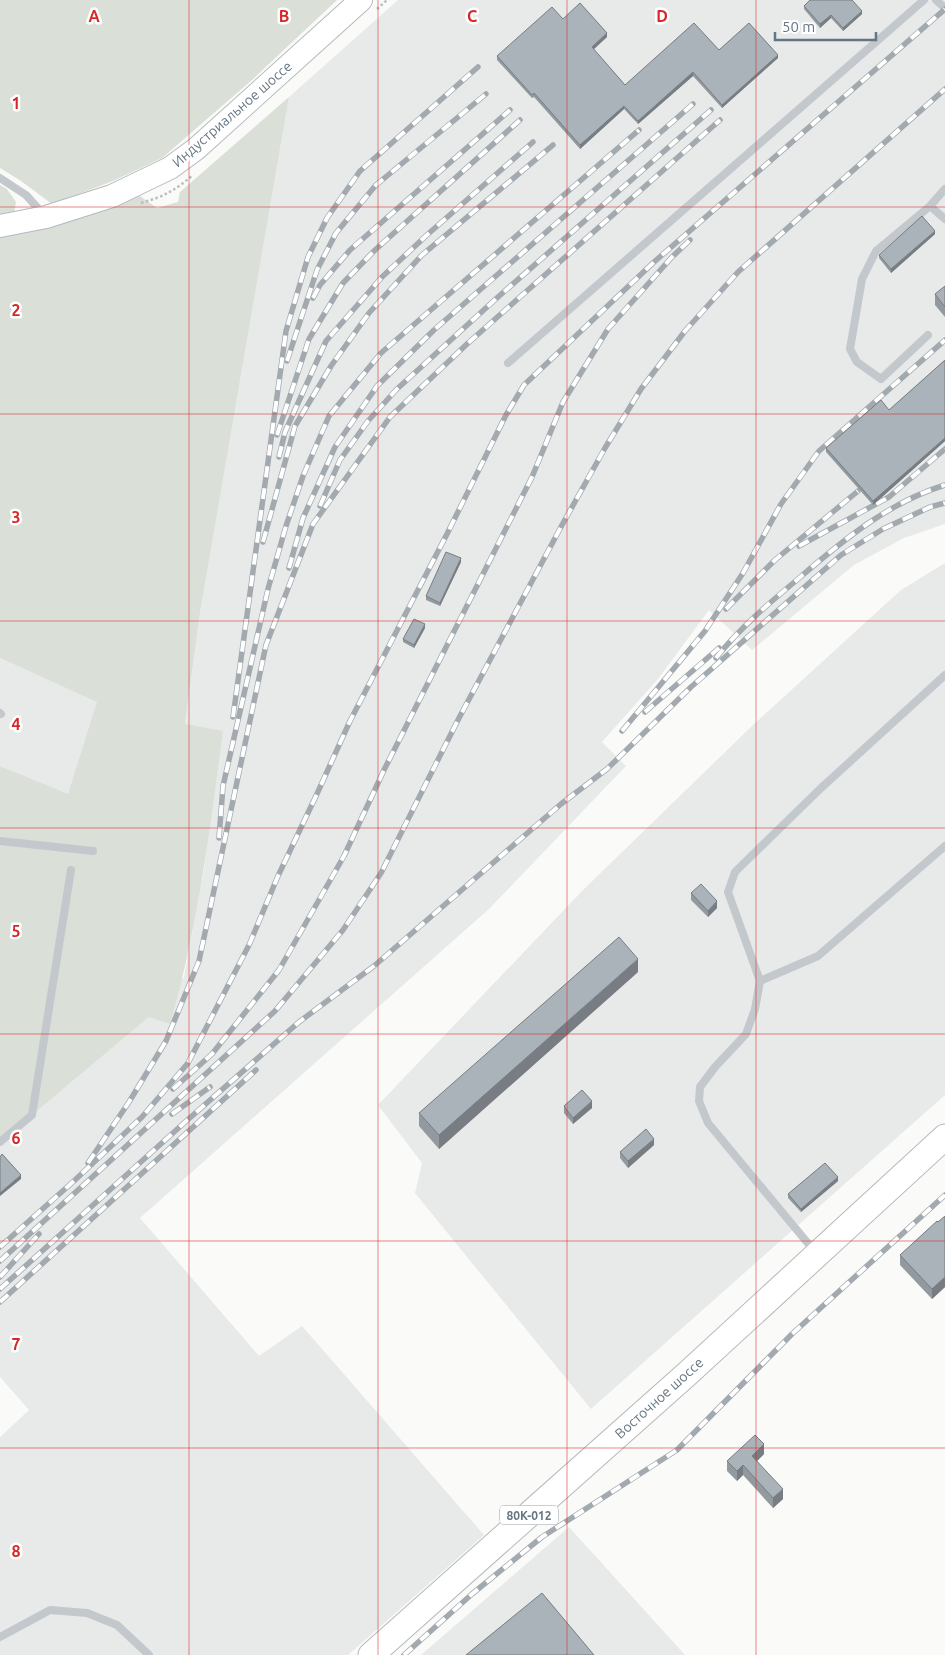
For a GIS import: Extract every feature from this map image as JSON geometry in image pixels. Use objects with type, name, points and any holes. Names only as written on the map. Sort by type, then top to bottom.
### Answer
[{"type":"main road","name":"Индустриальное шоссе","points":[[0,226],[46,217],[112,196],[170,168],[196,149],[361,0]]},
{"type":"main road","name":"Восточное шоссе","points":[[371,1655],[679,1381],[945,1137]]},
{"type":"lane","points":[[508,363],[924,0]]},
{"type":"lane","points":[[936,0],[945,8]]},
{"type":"lane","points":[[0,178],[26,195],[46,217]]},
{"type":"lane","points":[[928,335],[881,379],[857,362],[850,349],[862,279],[876,251],[930,206],[945,189]]},
{"type":"lane","points":[[930,206],[945,219]]},
{"type":"lane","points":[[817,1254],[708,1123],[699,1101],[700,1087],[715,1067],[746,1034],[755,1009],[760,981],[728,892],[735,872],[820,789],[945,675]]},
{"type":"lane","points":[[0,841],[92,851]]},
{"type":"lane","points":[[760,981],[818,956],[945,846]]},
{"type":"lane","points":[[0,1142],[32,1115],[71,870]]},
{"type":"lane","points":[[0,1637],[50,1610],[87,1613],[117,1625],[149,1655]]},
{"type":"shaded area","points":[[0,0],[337,0],[252,80],[162,158],[113,181],[52,204],[0,168]]},
{"type":"shaded area","points":[[398,0],[945,0],[945,524],[904,538],[854,565],[752,650],[709,610],[658,679],[602,742],[626,766],[489,909],[140,1218],[259,1356],[302,1326],[484,1535],[348,1655],[0,1655],[0,1437],[29,1410],[0,1377],[0,1142],[149,1017],[184,977],[204,870],[223,732],[185,725],[200,613],[289,97]]},
{"type":"shaded area","points":[[289,97],[200,613],[185,724],[223,731],[196,915],[180,988],[170,1024],[149,1017],[0,1142],[0,766],[68,794],[97,702],[0,658],[0,233],[140,196],[157,208],[178,202],[180,192]]},
{"type":"shaded area","points":[[0,185],[7,189],[16,202],[14,213],[0,216]]},
{"type":"shaded area","points":[[945,563],[945,1095],[591,1409],[415,1193],[422,1163],[378,1105],[583,890],[753,725],[901,590]]},
{"type":"shaded area","points":[[0,658],[98,702],[68,795],[0,766]]},
{"type":"shaded area","points":[[569,1527],[685,1655],[421,1655]]},
{"type":"building","points":[[810,0],[852,0],[862,11],[843,28],[831,15],[820,24],[804,6]]},
{"type":"building","points":[[580,3],[607,33],[592,47],[625,85],[694,23],[719,50],[749,23],[778,55],[722,105],[693,72],[638,121],[624,106],[580,145],[534,93],[532,95],[497,56],[552,7],[563,19]]},
{"type":"building","points":[[922,216],[935,231],[891,269],[879,255]]},
{"type":"building","points":[[945,286],[945,307],[935,294]]},
{"type":"building","points":[[945,360],[945,438],[873,501],[826,448],[881,400],[889,410]]},
{"type":"building","points":[[446,552],[461,558],[440,603],[426,596]]},
{"type":"building","points":[[414,619],[425,624],[414,645],[403,639]]},
{"type":"building","points":[[701,884],[717,901],[708,911],[691,893]]},
{"type":"building","points":[[619,937],[638,959],[439,1135],[419,1113]]},
{"type":"building","points":[[582,1090],[592,1101],[573,1118],[564,1106]]},
{"type":"building","points":[[646,1129],[654,1139],[628,1161],[620,1152]]},
{"type":"building","points":[[2,1154],[21,1175],[0,1193],[0,1157]]},
{"type":"building","points":[[825,1163],[838,1177],[801,1209],[788,1194]]},
{"type":"building","points":[[945,1216],[945,1277],[932,1289],[900,1255]]},
{"type":"building","points":[[755,1435],[764,1444],[752,1456],[783,1489],[773,1498],[743,1465],[737,1471],[727,1461]]},
{"type":"building","points":[[542,1593],[594,1655],[466,1655]]},
{"type":"railway","points":[[0,1247],[142,1117],[188,1063],[249,945],[278,876],[350,721],[506,415],[524,385],[654,262],[945,9]]},
{"type":"railway","points":[[233,717],[286,331],[308,257],[327,218],[360,171],[478,67]]},
{"type":"railway","points":[[0,1261],[275,1011],[343,930],[381,873],[459,718],[562,525],[641,389],[685,331],[738,272],[945,89]]},
{"type":"railway","points":[[287,361],[317,270],[336,233],[376,185],[486,94]]},
{"type":"railway","points":[[289,568],[303,518],[335,447],[377,386],[434,330],[693,104]]},
{"type":"railway","points":[[313,298],[320,285],[350,250],[510,110]]},
{"type":"railway","points":[[320,506],[340,460],[368,421],[397,389],[498,297],[711,110]]},
{"type":"railway","points":[[277,435],[309,339],[343,283],[375,250],[520,120]]},
{"type":"railway","points":[[88,1163],[129,1102],[166,1041],[199,961],[266,645],[313,524],[390,417],[467,344],[720,120]]},
{"type":"railway","points":[[219,838],[223,786],[268,589],[303,476],[329,416],[381,353],[639,130]]},
{"type":"railway","points":[[279,457],[285,432],[326,341],[382,277],[533,142]]},
{"type":"railway","points":[[263,542],[295,426],[331,366],[369,313],[422,255],[553,145]]},
{"type":"railway","points":[[173,1089],[212,1054],[279,970],[344,856],[384,770],[532,477],[563,402],[608,329],[672,257],[690,240]]},
{"type":"railway","points":[[622,731],[705,631],[743,573],[781,504],[819,451],[945,340]]},
{"type":"railway","points":[[799,546],[889,497],[945,449]]},
{"type":"railway","points":[[716,658],[765,607],[849,537],[885,512],[924,492],[945,485]]},
{"type":"railway","points":[[726,609],[775,560],[858,491]]},
{"type":"railway","points":[[0,1289],[299,1022],[374,966],[561,804],[607,769],[691,687],[841,555],[883,529],[930,507],[945,503]]},
{"type":"railway","points":[[645,712],[719,648]]},
{"type":"railway","points":[[0,1302],[256,1070]]},
{"type":"railway","points":[[172,1114],[210,1087]]},
{"type":"railway","points":[[404,1655],[472,1594],[542,1537],[677,1450],[792,1334],[945,1195]]},
{"type":"railway","points":[[0,1277],[39,1234]]}]
